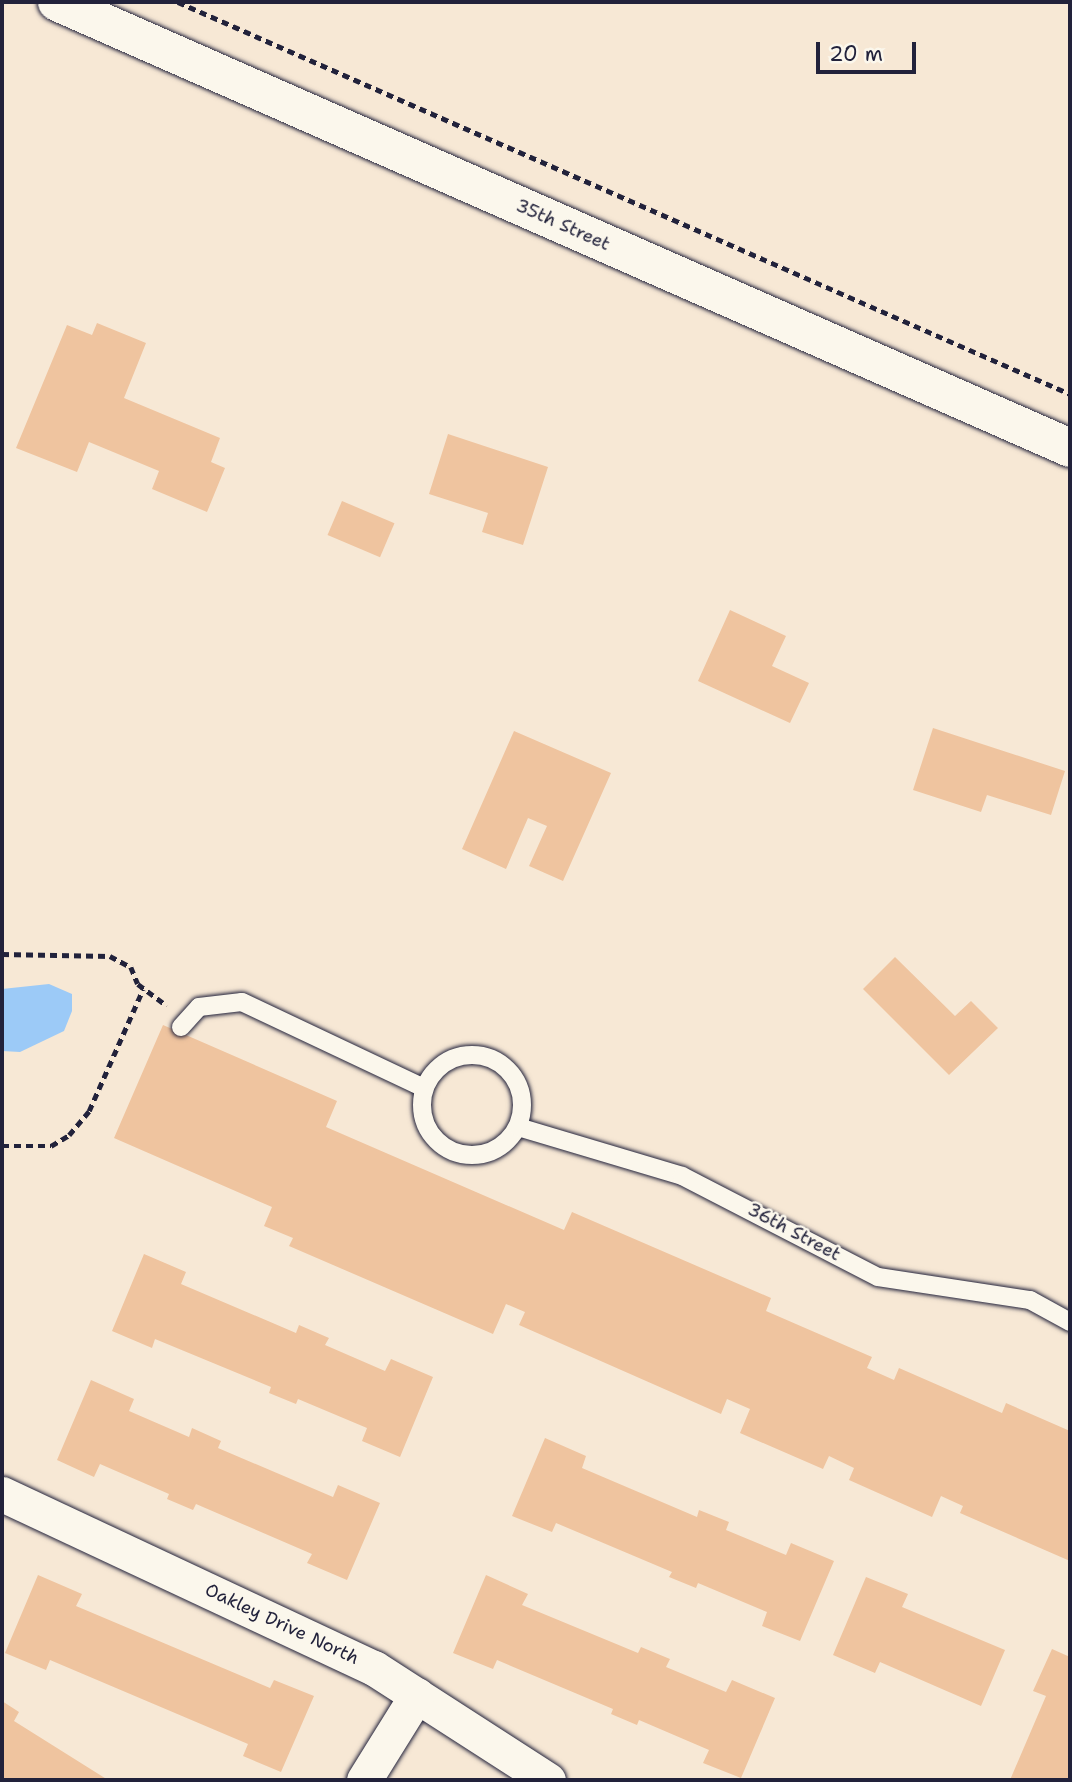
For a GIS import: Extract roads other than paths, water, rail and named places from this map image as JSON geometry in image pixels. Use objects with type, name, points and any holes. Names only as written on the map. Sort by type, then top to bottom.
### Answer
[{"type":"street","name":"35th Street","points":[[57,2],[1070,448]]},
{"type":"street","name":"Oakley Drive North","points":[[4,1500],[328,1645],[417,1695],[548,1780]]},
{"type":"street","points":[[364,1780],[417,1695]]},
{"type":"lane","points":[[181,1027],[199,1007],[242,1002],[424,1088]]},
{"type":"lane","points":[[474,1053],[493,1058],[509,1069],[520,1088],[523,1108],[518,1127],[502,1146],[485,1154],[466,1155],[444,1147],[423,1118],[424,1088],[442,1063],[457,1056],[474,1053]]},
{"type":"lane","name":"36th Street","points":[[518,1127],[681,1176],[887,1280],[988,1290],[1030,1300],[1070,1322]]},
{"type":"water","points":[[49,984],[72,994],[72,1011],[64,1031],[20,1052],[2,1051],[2,989]]}]
